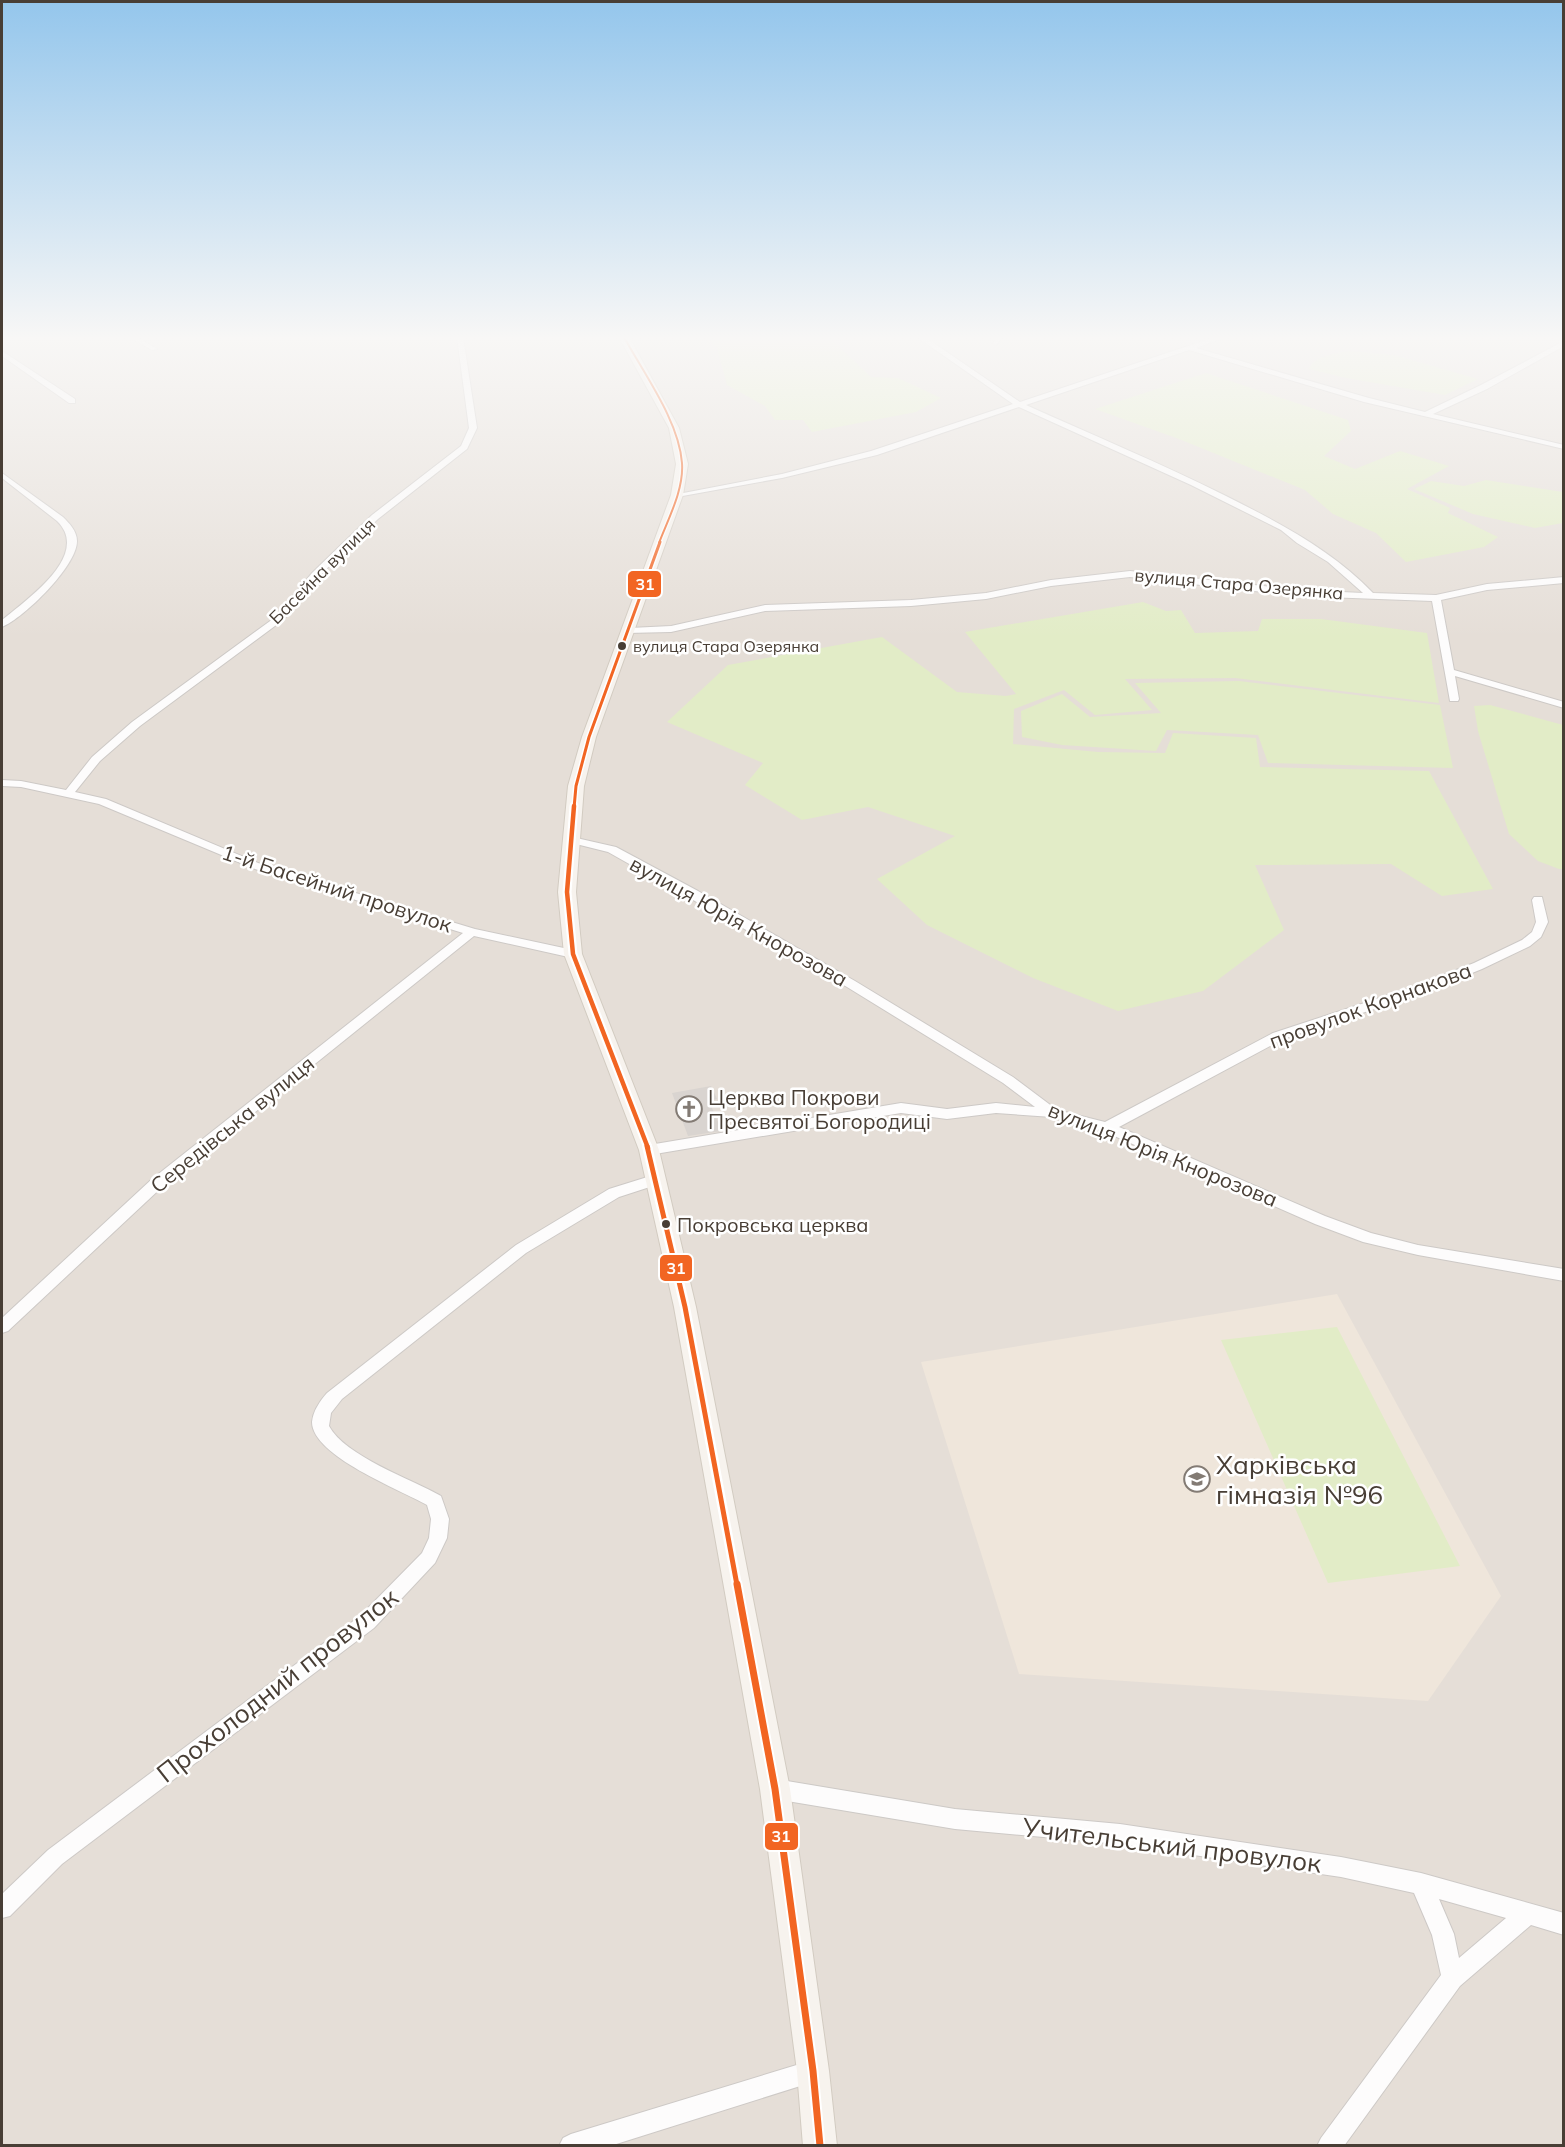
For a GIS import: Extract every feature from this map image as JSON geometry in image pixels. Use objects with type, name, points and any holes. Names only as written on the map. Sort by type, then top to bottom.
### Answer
[{"type":"main road","points":[[676,437],[682,464],[677,495],[630,631],[589,737],[576,786],[567,892],[573,954],[649,1150],[657,1179],[710,1432],[723,1515],[775,1789],[813,2071],[820,2145]]},
{"type":"street","name":"Басейна вулиця","points":[[69,794],[96,759],[136,724],[280,618],[315,575],[375,517],[464,447],[469,437]]},
{"type":"street","points":[[677,495],[782,477],[874,453],[920,437]]},
{"type":"street","points":[[1091,437],[1194,483],[1284,528],[1330,560],[1369,594]]},
{"type":"street","points":[[1520,437],[1563,447]]},
{"type":"street","points":[[2,475],[68,528],[73,541],[70,559],[39,594],[2,624]]},
{"type":"street","name":"вулиця Стара Озерянка","points":[[630,631],[671,629],[765,608],[911,603],[986,596],[1051,583],[1130,574],[1299,593],[1436,598],[1487,587],[1563,580]]},
{"type":"street","points":[[1436,598],[1437,616],[1451,672],[1454,699]]},
{"type":"street","points":[[1451,672],[1563,705]]},
{"type":"street","name":"1-й Басейний провулок","points":[[2,783],[21,784],[102,801],[260,867],[472,932],[573,954]]},
{"type":"street","name":"вулиця Юрія Кнорозова","points":[[572,840],[612,849],[694,894],[871,996],[1008,1080],[1052,1113],[1107,1127],[1320,1220],[1368,1238],[1418,1250],[1563,1275]]},
{"type":"street","name":"провулок Корнакова","points":[[1107,1127],[1278,1036],[1415,991],[1478,966],[1526,943],[1537,934],[1542,922],[1539,900]]},
{"type":"street","name":"Середівська вулиця","points":[[2,1327],[157,1184],[472,932]]},
{"type":"street","points":[[649,1150],[901,1108],[947,1114],[996,1108],[1052,1113]]},
{"type":"street","name":"Прохолодний провулок","points":[[2,1908],[55,1857],[367,1622],[429,1558],[438,1538],[440,1519],[435,1502],[347,1455],[325,1436],[321,1426],[322,1415],[327,1404],[336,1394],[521,1249],[614,1193],[657,1179]]},
{"type":"street","name":"Учительський провулок","points":[[775,1789],[955,1819],[1120,1834],[1341,1867],[1421,1884],[1563,1924]]},
{"type":"street","points":[[1421,1884],[1443,1934],[1452,1977]]},
{"type":"street","points":[[1329,2145],[1452,1977],[1528,1914]]},
{"type":"street","points":[[571,2145],[813,2071]]},
{"type":"shaded area","points":[[2,437],[1563,437],[1563,2145],[2,2146]]},
{"type":"shaded area","name":"Харківська гімназія №96","points":[[1337,1294],[1501,1596],[1428,1701],[1019,1674],[921,1362]]},
{"type":"green space","points":[[1174,437],[1344,437],[1324,456],[1355,469],[1400,451],[1449,466],[1407,489],[1450,508],[1448,513],[1498,537],[1484,547],[1406,562],[1376,533],[1333,514],[1305,490]]},
{"type":"green space","points":[[1486,480],[1563,492],[1563,523],[1535,528],[1473,514],[1414,489],[1431,481],[1464,486]]},
{"type":"green space","points":[[1143,602],[1166,611],[1181,610],[1195,633],[1258,631],[1262,619],[1321,619],[1427,633],[1439,703],[1235,678],[1125,679],[1152,710],[1095,715],[1064,690],[1014,709],[1013,744],[1098,752],[1165,753],[1173,733],[1256,738],[1260,767],[1429,771],[1493,889],[1442,896],[1391,864],[1255,865],[1284,930],[1203,991],[1118,1011],[1033,978],[927,925],[877,879],[955,836],[868,807],[802,820],[745,785],[763,763],[667,722],[728,665],[882,637],[957,692],[1006,696],[1016,694],[965,632]]},
{"type":"green space","points":[[1239,681],[1440,705],[1453,768],[1268,763],[1258,735],[1167,730],[1156,751],[1062,745],[1022,737],[1021,711],[1062,694],[1090,717],[1161,713],[1135,683]]},
{"type":"green space","points":[[1490,705],[1563,725],[1563,869],[1538,861],[1509,834],[1478,731],[1474,706]]},
{"type":"green space","points":[[1337,1327],[1460,1566],[1328,1583],[1221,1340]]},
{"type":"building","name":"Церква Покрови Пресвятої Богородиці","points":[[711,1086],[717,1099],[709,1101],[722,1131],[688,1136],[672,1093]]},
{"type":"transit line","name":"31","points":[[676,437],[682,464],[677,495],[589,737],[576,786],[567,892],[573,954],[649,1150],[685,1307],[775,1789],[813,2071],[820,2146]]},
{"type":"place","name":"вулиця Стара Озерянка","points":[[622,646]]},
{"type":"place","name":"Церква Покрови Пресвятої Богородиці","points":[[689,1109]]},
{"type":"place","name":"Покровська церква","points":[[666,1224]]},
{"type":"place","name":"Харківська гімназія №96","points":[[1197,1479]]}]
